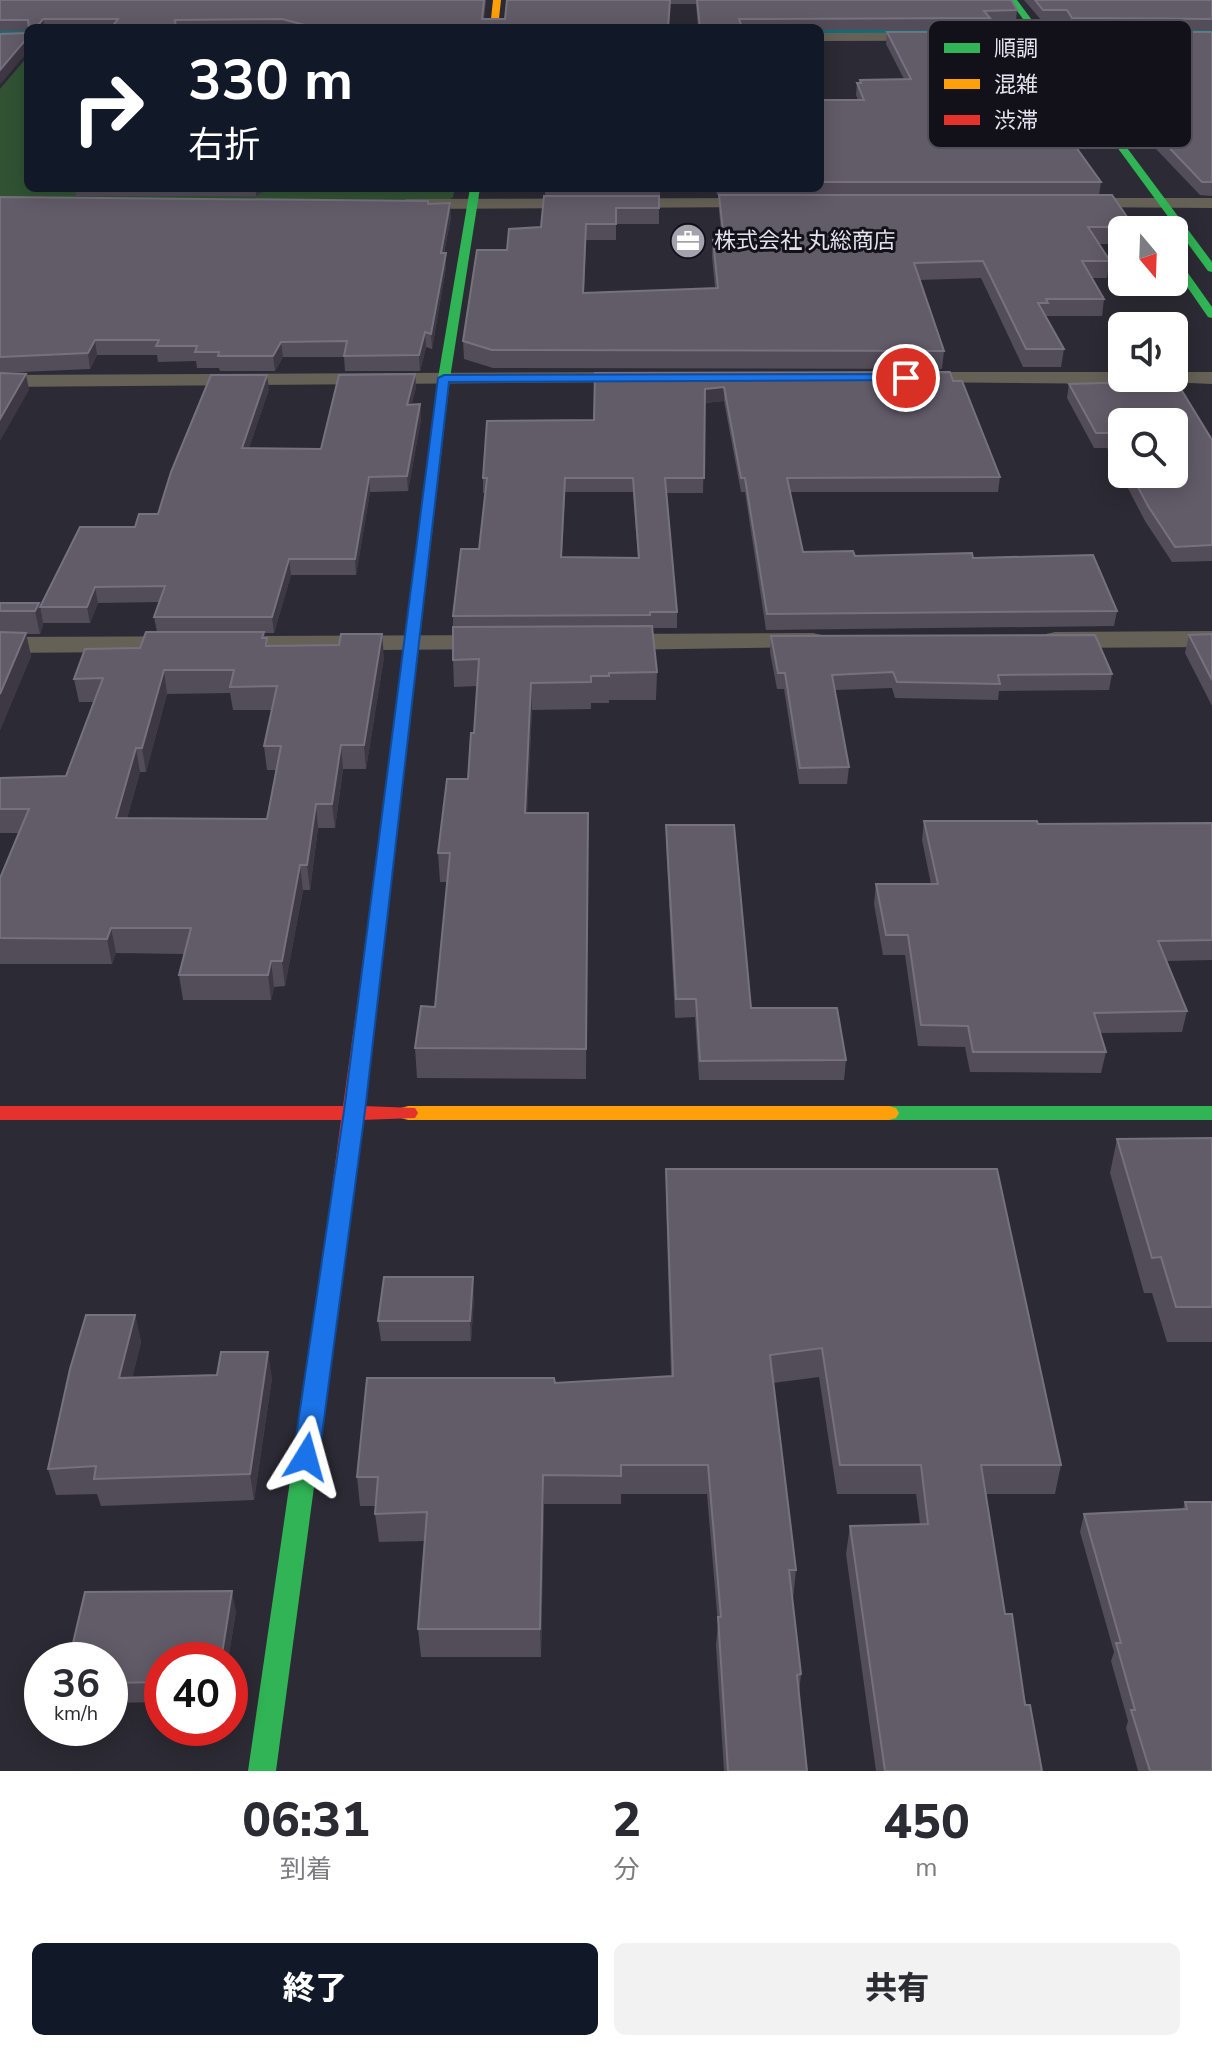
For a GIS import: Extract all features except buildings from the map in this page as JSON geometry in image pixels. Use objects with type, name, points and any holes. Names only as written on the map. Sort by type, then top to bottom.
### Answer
[{"type":"street","points":[[494,24],[497,0]]},
{"type":"street","points":[[1013,0],[1028,20]]},
{"type":"street","points":[[997,12],[1003,20]]},
{"type":"street","points":[[824,37],[928,40]]},
{"type":"street","points":[[1122,148],[1212,269]]},
{"type":"street","points":[[394,204],[474,196],[772,203]]},
{"type":"street","points":[[262,1771],[354,1111],[414,644],[444,378],[474,196]]},
{"type":"street","points":[[1129,196],[1143,216]]},
{"type":"street","points":[[1055,203],[1129,196],[1162,203],[1212,203]]},
{"type":"street","points":[[1188,281],[1212,315]]},
{"type":"street","points":[[0,381],[665,378]]},
{"type":"street","points":[[885,378],[1108,378]]},
{"type":"street","points":[[1188,378],[1212,378]]},
{"type":"street","points":[[1036,640],[1212,639]]},
{"type":"street","points":[[589,643],[845,641]]},
{"type":"street","points":[[0,645],[525,643]]},
{"type":"street","points":[[0,1113],[1212,1113]]},
{"type":"green space","points":[[24,61],[24,192],[454,192],[453,197],[449,200],[0,200],[0,89]]},
{"type":"waterway","points":[[824,32],[928,31]]},
{"type":"waterway","points":[[1192,31],[1212,31]]},
{"type":"waterway","points":[[0,33],[24,33]]},
{"type":"traffic: fast","points":[[1013,0],[1028,20]]},
{"type":"traffic: fast","points":[[1122,148],[1212,269]]},
{"type":"traffic: fast","points":[[370,983],[444,378],[474,192]]},
{"type":"traffic: fast","points":[[1188,281],[1212,315]]},
{"type":"traffic: fast","points":[[889,1113],[1212,1113]]},
{"type":"traffic: fast","points":[[262,1771],[339,1218]]},
{"type":"traffic: slow","points":[[494,24],[497,0]]},
{"type":"traffic: slow","points":[[408,1113],[889,1113]]},
{"type":"traffic: jam","points":[[339,1218],[370,983]]},
{"type":"traffic: jam","points":[[0,1113],[408,1113]]},
{"type":"place","name":"株式会社 丸総商店","points":[[688,241]]},
{"type":"route","points":[[306,1457],[414,644],[444,378],[906,378]]}]
